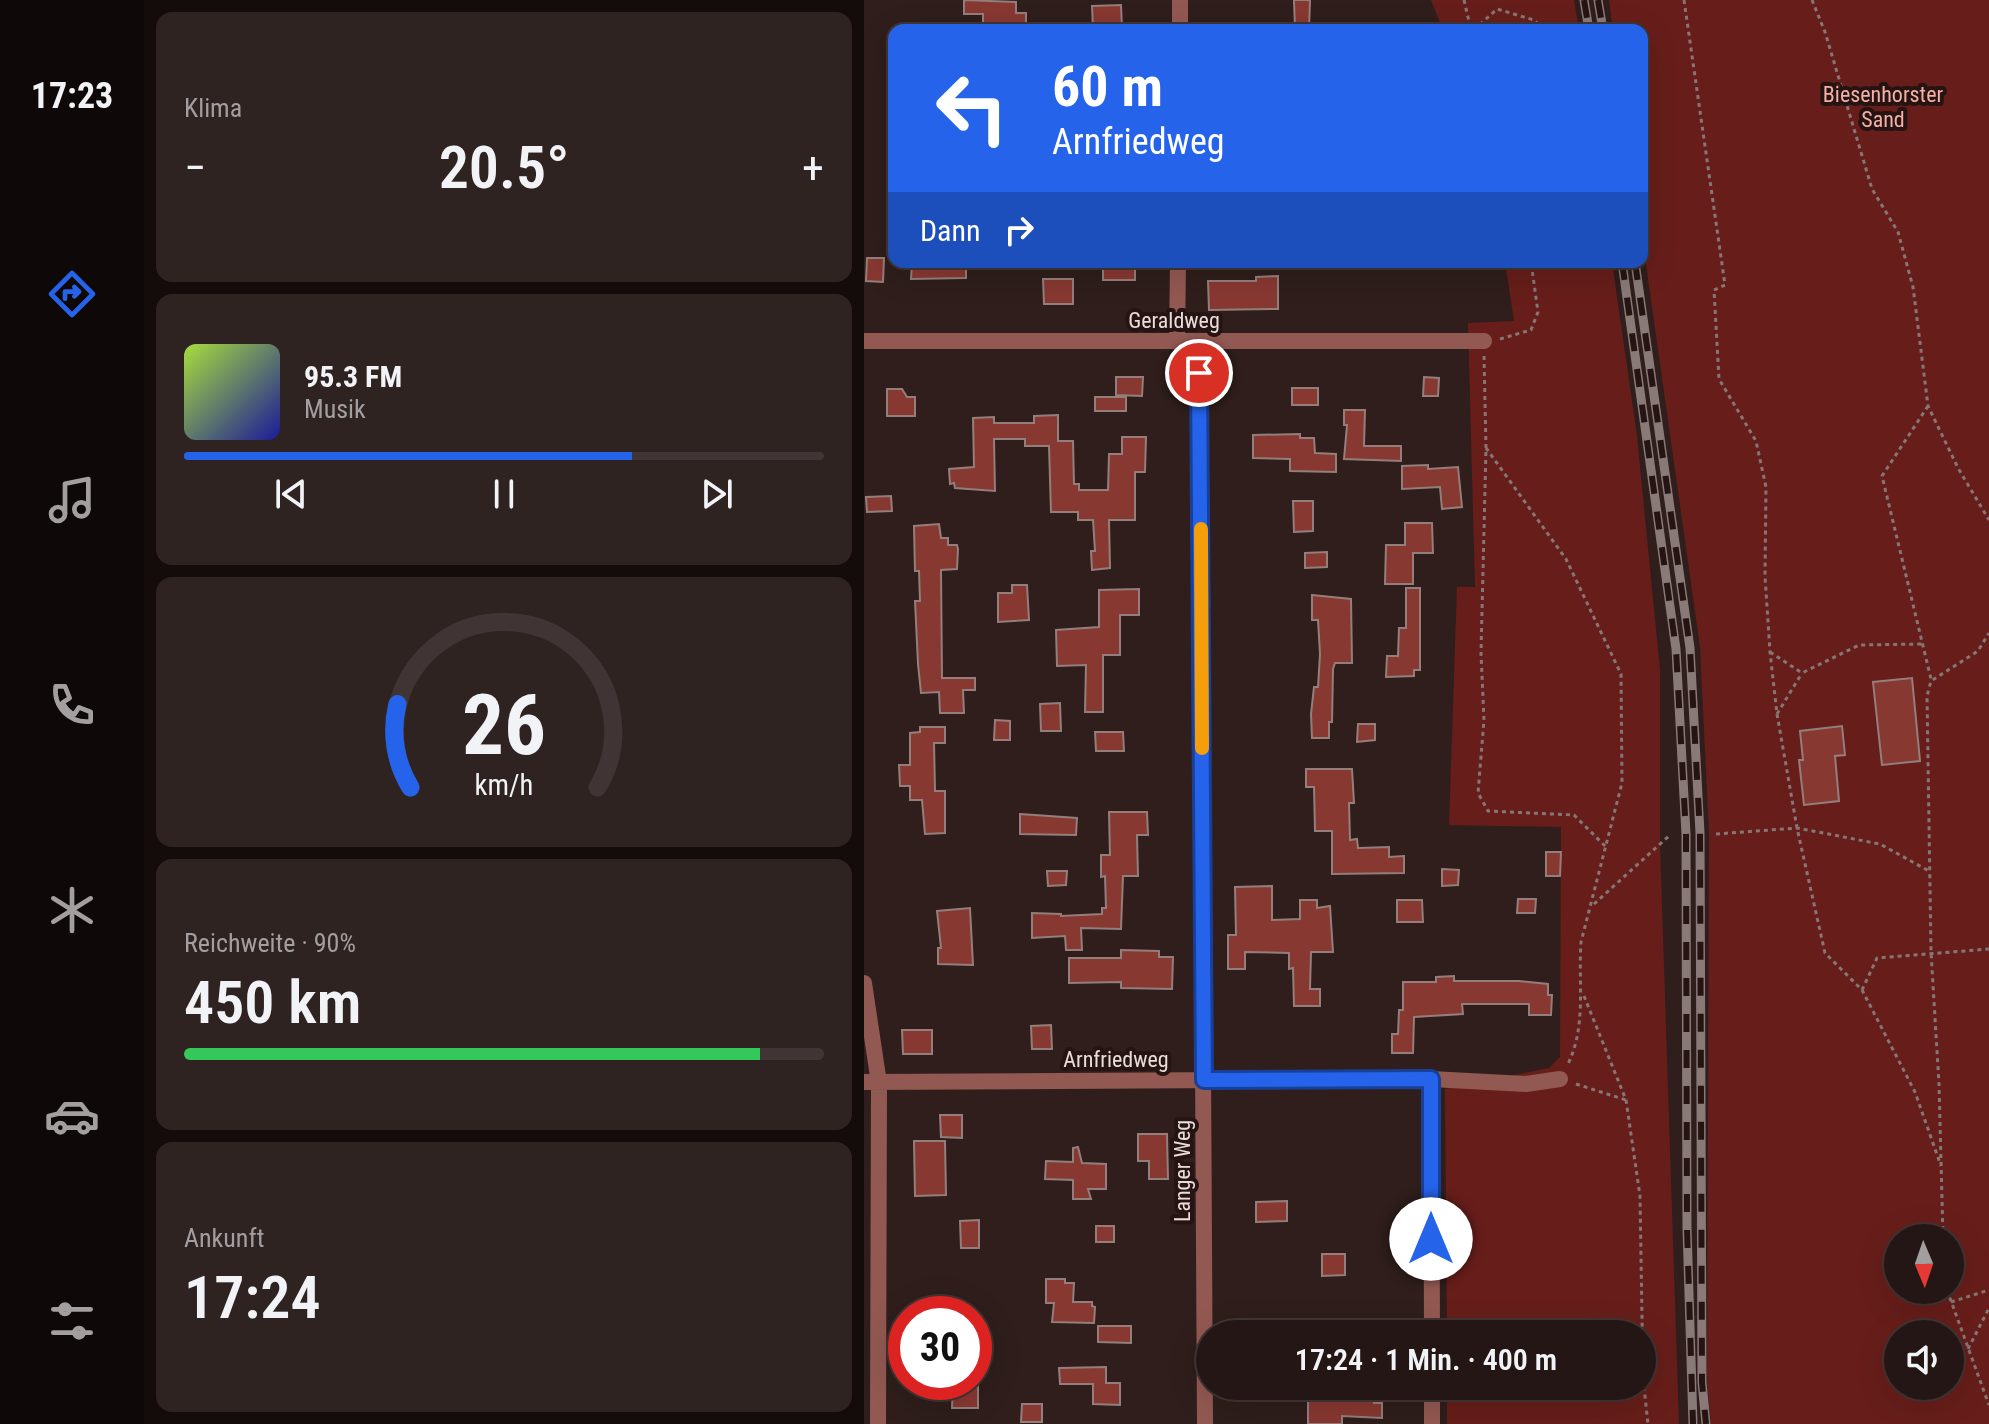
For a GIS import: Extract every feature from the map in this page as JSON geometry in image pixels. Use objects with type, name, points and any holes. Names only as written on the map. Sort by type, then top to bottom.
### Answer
[{"type":"street","points":[[1180,0],[1180,24]]},
{"type":"street","points":[[1177,342],[1178,268]]},
{"type":"street","name":"Geraldweg","points":[[864,341],[1490,341]]},
{"type":"street","name":"Langer Weg","points":[[1199,342],[1205,1424]]},
{"type":"street","points":[[864,983],[872,1082],[878,1424]]},
{"type":"street","points":[[1431,1079],[1432,1320]]},
{"type":"street","name":"Arnfriedweg","points":[[872,1082],[1431,1079],[1526,1084],[1560,1079]]},
{"type":"street","points":[[1432,1400],[1432,1424]]},
{"type":"path","points":[[1464,0],[1470,24]]},
{"type":"path","points":[[1684,0],[1725,285],[1714,290],[1719,379],[1756,441],[1766,487],[1765,576],[1770,652],[1777,714],[1797,828],[1825,953],[1862,990],[1915,1092],[1941,1166]]},
{"type":"path","points":[[1812,0],[1825,32],[1872,189],[1898,232],[1913,287],[1928,406],[1958,468],[1989,520]]},
{"type":"path","points":[[1479,24],[1497,9],[1538,24]]},
{"type":"path","points":[[1532,268],[1538,312],[1531,330],[1490,341],[1481,653],[1484,720],[1478,793],[1488,811],[1574,815],[1606,847]]},
{"type":"path","points":[[1928,406],[1882,476],[1931,681],[1927,696],[1929,871],[1943,1224]]},
{"type":"path","points":[[1486,448],[1566,559],[1621,674],[1622,783],[1581,942],[1579,963],[1582,993],[1577,1048],[1560,1079],[1626,1100]]},
{"type":"path","points":[[1931,681],[1978,651],[1989,633]]},
{"type":"path","points":[[1777,714],[1802,673],[1859,645],[1923,644]]},
{"type":"path","points":[[1770,652],[1802,673]]},
{"type":"path","points":[[1716,834],[1797,828],[1880,844],[1929,871]]},
{"type":"path","points":[[1591,907],[1670,835]]},
{"type":"path","points":[[1862,990],[1877,958],[1989,949]]},
{"type":"path","points":[[1582,993],[1626,1100],[1640,1196],[1643,1378],[1648,1424]]},
{"type":"path","points":[[1964,1298],[1989,1290]]},
{"type":"path","points":[[1952,1304],[1989,1405]]},
{"type":"path","points":[[1968,1349],[1989,1308]]},
{"type":"green space","points":[[1431,0],[1574,0],[1578,24],[1441,24]]},
{"type":"green space","name":"Biesenhorster Sand","points":[[1609,0],[1989,0],[1989,1424],[1711,1424],[1707,1382],[1709,833],[1700,647],[1647,268],[1648,24],[1612,24]]},
{"type":"green space","points":[[1506,268],[1613,268],[1637,436],[1660,670],[1660,845],[1679,1424],[1447,1424],[1447,1400],[1656,1400],[1656,1320],[1447,1320],[1445,1089],[1549,1068],[1560,1057],[1561,827],[1449,825],[1457,587],[1475,587],[1468,323],[1514,321]]},
{"type":"building","points":[[964,0],[1016,2],[1016,13],[1026,13],[1026,24],[983,24],[983,14],[964,14]]},
{"type":"building","points":[[1294,0],[1310,0],[1309,24],[1295,24]]},
{"type":"building","points":[[1121,5],[1122,24],[1093,24],[1092,6]]},
{"type":"building","points":[[867,258],[884,258],[883,282],[866,281]]},
{"type":"building","points":[[912,268],[966,268],[966,278],[911,279]]},
{"type":"building","points":[[1103,268],[1135,268],[1135,280],[1103,280]]},
{"type":"building","points":[[1278,276],[1278,309],[1209,310],[1208,281],[1256,281],[1256,277]]},
{"type":"building","points":[[1043,279],[1073,279],[1073,304],[1044,304]]},
{"type":"building","points":[[1116,377],[1143,377],[1142,396],[1116,395]]},
{"type":"building","points":[[1424,377],[1439,378],[1438,396],[1423,396]]},
{"type":"building","points":[[1292,388],[1318,388],[1318,405],[1292,405]]},
{"type":"building","points":[[887,389],[902,389],[907,397],[915,397],[915,416],[887,416]]},
{"type":"building","points":[[1095,397],[1126,397],[1126,411],[1095,411]]},
{"type":"building","points":[[1344,410],[1365,410],[1364,446],[1401,446],[1401,461],[1344,459],[1347,425],[1344,425]]},
{"type":"building","points":[[1058,415],[1058,441],[1073,441],[1074,484],[1079,484],[1079,490],[1108,490],[1109,454],[1122,454],[1122,437],[1146,437],[1145,472],[1135,472],[1135,520],[1109,520],[1110,568],[1092,570],[1091,551],[1095,551],[1093,520],[1078,520],[1078,512],[1051,512],[1049,446],[1025,446],[1025,439],[994,439],[995,491],[955,488],[954,483],[950,484],[949,469],[974,467],[973,418],[994,417],[994,423],[1034,423],[1034,416]]},
{"type":"building","points":[[1300,434],[1300,438],[1314,438],[1315,453],[1336,454],[1336,472],[1290,471],[1290,459],[1253,458],[1253,435]]},
{"type":"building","points":[[1428,465],[1428,469],[1458,467],[1462,507],[1442,509],[1440,487],[1402,489],[1402,466]]},
{"type":"building","points":[[891,496],[892,511],[867,512],[866,497]]},
{"type":"building","points":[[1293,501],[1313,501],[1313,531],[1294,532]]},
{"type":"building","points":[[1405,523],[1432,523],[1433,553],[1413,553],[1413,584],[1385,584],[1386,545],[1405,545]]},
{"type":"building","points":[[939,524],[941,538],[948,538],[948,545],[957,545],[958,549],[957,569],[941,570],[942,678],[975,678],[975,690],[963,690],[964,713],[940,713],[939,692],[921,693],[915,601],[920,601],[919,571],[915,571],[914,526]]},
{"type":"building","points":[[1327,552],[1327,567],[1305,568],[1305,553]]},
{"type":"building","points":[[1012,585],[1027,585],[1029,620],[998,622],[998,593],[1012,593]]},
{"type":"building","points":[[1406,588],[1420,588],[1420,670],[1414,670],[1414,676],[1386,677],[1387,656],[1398,656],[1399,628],[1406,628]]},
{"type":"building","points":[[1139,589],[1139,615],[1120,615],[1120,655],[1103,655],[1103,712],[1085,712],[1086,665],[1057,666],[1056,630],[1099,627],[1099,590]]},
{"type":"building","points":[[1312,595],[1351,599],[1352,663],[1335,663],[1333,669],[1329,738],[1312,738],[1311,714],[1314,687],[1318,687],[1320,654],[1318,620],[1312,620]]},
{"type":"building","points":[[1912,678],[1920,761],[1882,765],[1873,682]]},
{"type":"building","points":[[1060,703],[1061,731],[1041,731],[1040,704]]},
{"type":"building","points":[[995,720],[1010,721],[1010,740],[994,740]]},
{"type":"building","points":[[1358,724],[1375,724],[1375,740],[1357,742]]},
{"type":"building","points":[[1842,726],[1845,755],[1835,756],[1839,801],[1804,805],[1799,760],[1803,760],[1800,731]]},
{"type":"building","points":[[920,727],[945,727],[945,743],[934,743],[935,791],[945,791],[945,833],[925,834],[922,800],[910,800],[910,786],[900,786],[899,765],[910,765],[910,733],[920,732]]},
{"type":"building","points":[[1095,732],[1123,732],[1124,751],[1096,751]]},
{"type":"building","points":[[1306,769],[1352,769],[1354,803],[1349,803],[1350,840],[1357,839],[1358,848],[1389,847],[1389,857],[1404,856],[1404,873],[1332,874],[1332,831],[1315,831],[1314,787],[1306,787]]},
{"type":"building","points":[[1109,812],[1147,812],[1148,835],[1137,835],[1138,876],[1123,876],[1121,929],[1081,928],[1082,950],[1066,950],[1065,936],[1032,938],[1032,913],[1061,916],[1102,914],[1102,908],[1106,908],[1101,855],[1110,855]]},
{"type":"building","points":[[1020,814],[1077,818],[1076,835],[1020,834]]},
{"type":"building","points":[[1546,852],[1561,852],[1560,876],[1546,876]]},
{"type":"building","points":[[1442,869],[1459,870],[1458,885],[1442,886]]},
{"type":"building","points":[[1047,871],[1067,871],[1066,885],[1048,886]]},
{"type":"building","points":[[1272,886],[1272,920],[1300,919],[1300,900],[1317,900],[1317,908],[1330,906],[1333,952],[1311,952],[1310,989],[1320,989],[1320,1006],[1294,1006],[1293,968],[1289,969],[1289,953],[1245,952],[1245,969],[1228,969],[1228,935],[1236,935],[1235,887]]},
{"type":"building","points":[[1518,899],[1536,899],[1535,913],[1517,913]]},
{"type":"building","points":[[1397,900],[1422,900],[1423,922],[1397,922]]},
{"type":"building","points":[[970,908],[973,965],[938,964],[938,948],[941,948],[937,911]]},
{"type":"building","points":[[1121,950],[1159,951],[1159,957],[1173,957],[1172,989],[1121,988],[1121,982],[1069,983],[1069,958],[1121,958]]},
{"type":"building","points":[[1454,976],[1454,981],[1548,984],[1548,995],[1552,995],[1551,1015],[1529,1015],[1529,1004],[1462,1004],[1463,1014],[1414,1017],[1413,1053],[1392,1053],[1392,1034],[1398,1034],[1399,1010],[1403,1010],[1403,982],[1436,982],[1436,977]]},
{"type":"building","points":[[1051,1025],[1052,1049],[1032,1049],[1031,1026]]},
{"type":"building","points":[[902,1030],[932,1030],[932,1054],[903,1054]]},
{"type":"building","points":[[940,1115],[962,1115],[962,1138],[941,1137]]},
{"type":"building","points":[[1138,1134],[1167,1134],[1168,1179],[1149,1179],[1149,1161],[1138,1161]]},
{"type":"building","points":[[914,1141],[945,1141],[946,1195],[915,1196]]},
{"type":"building","points":[[1078,1147],[1082,1163],[1106,1164],[1106,1189],[1088,1189],[1091,1199],[1073,1199],[1073,1180],[1045,1179],[1046,1161],[1073,1162],[1073,1148]]},
{"type":"building","points":[[1287,1201],[1287,1221],[1256,1222],[1256,1202]]},
{"type":"building","points":[[979,1220],[979,1248],[961,1248],[960,1221]]},
{"type":"building","points":[[1096,1226],[1114,1226],[1114,1242],[1096,1242]]},
{"type":"building","points":[[1322,1254],[1345,1254],[1345,1275],[1322,1276]]},
{"type":"building","points":[[1046,1279],[1065,1279],[1065,1283],[1074,1283],[1073,1302],[1092,1302],[1095,1307],[1094,1323],[1052,1322],[1054,1303],[1046,1303]]},
{"type":"building","points":[[1098,1326],[1131,1326],[1131,1343],[1098,1342]]},
{"type":"building","points":[[1106,1367],[1106,1383],[1120,1383],[1120,1405],[1093,1404],[1093,1384],[1060,1384],[1059,1368]]},
{"type":"building","points":[[952,1400],[978,1400],[978,1408],[952,1408]]},
{"type":"building","points":[[1308,1400],[1374,1400],[1374,1403],[1382,1403],[1382,1418],[1342,1416],[1342,1424],[1308,1424]]},
{"type":"building","points":[[1022,1404],[1042,1404],[1042,1422],[1021,1422]]},
{"type":"railway","points":[[1584,0],[1588,24]]},
{"type":"railway","points":[[1598,0],[1602,24]]},
{"type":"railway","points":[[1623,268],[1676,649],[1686,834],[1687,1228],[1693,1424]]},
{"type":"railway","points":[[1636,268],[1690,648],[1700,833],[1702,1382],[1706,1424]]},
{"type":"slow traffic","points":[[1201,529],[1202,748]]},
{"type":"route","points":[[1199,373],[1204,1080],[1431,1079],[1431,1239]]}]
